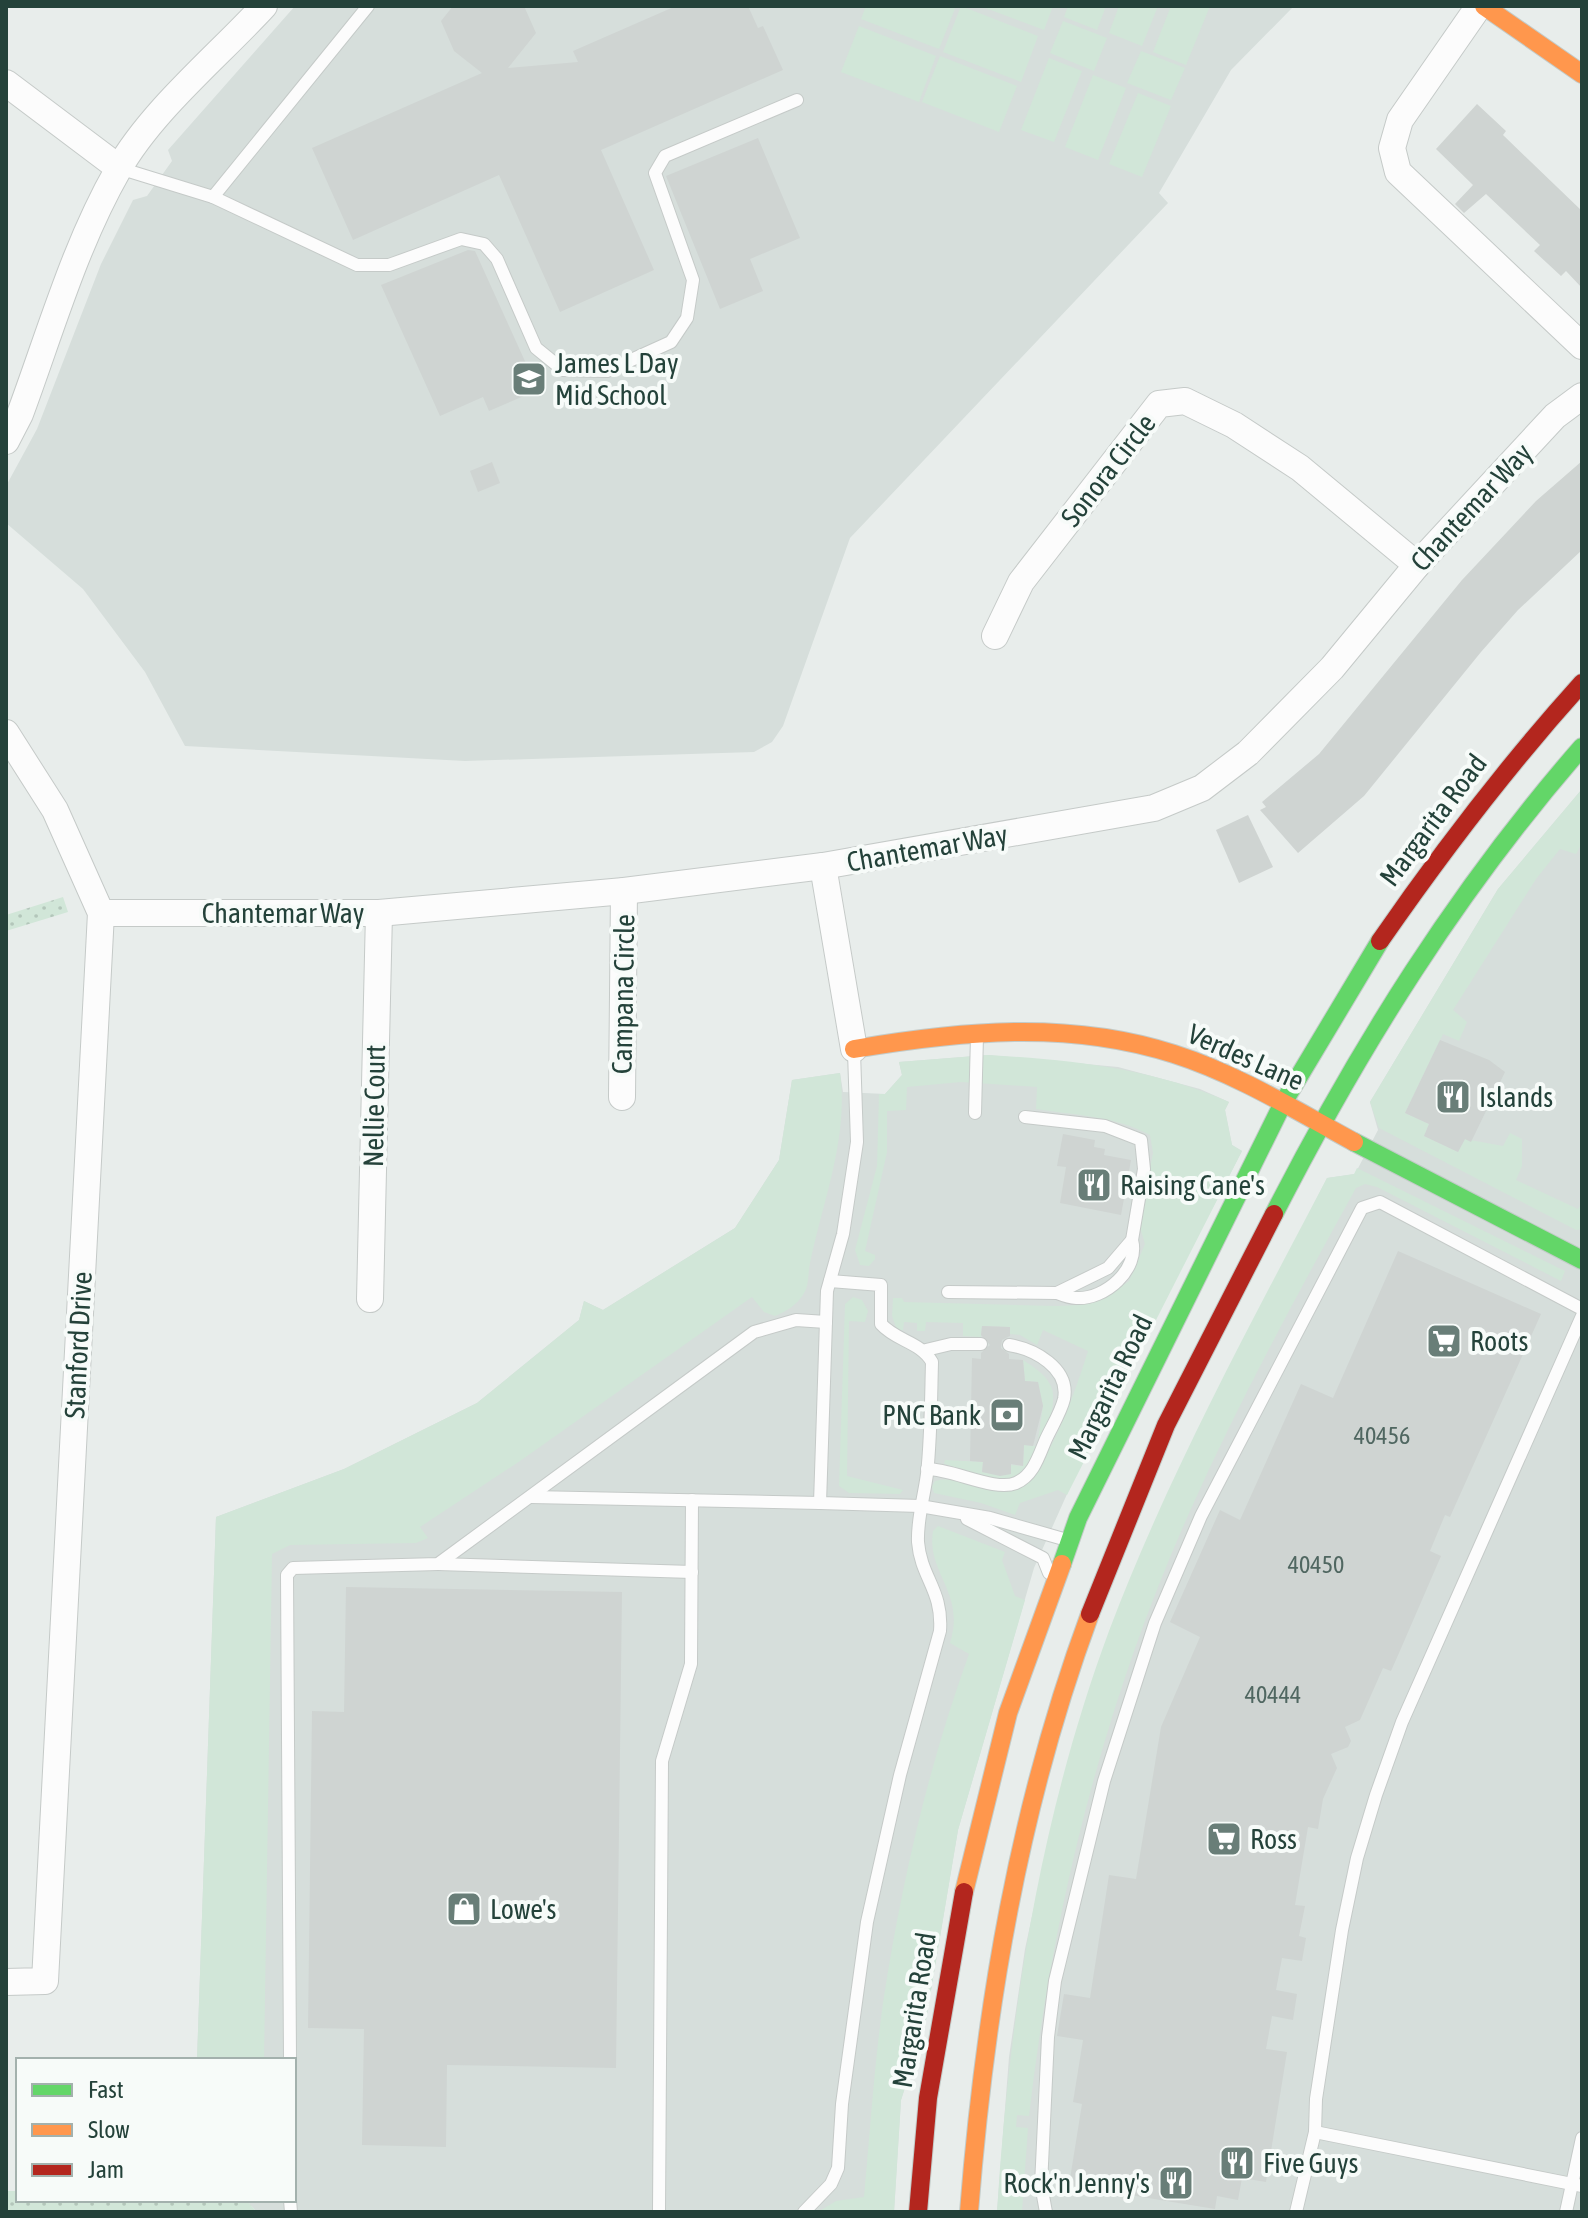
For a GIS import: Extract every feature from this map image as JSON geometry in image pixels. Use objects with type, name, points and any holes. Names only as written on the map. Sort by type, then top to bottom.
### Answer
[{"type":"main road","points":[[1481,6],[1508,12],[1582,74]]},
{"type":"main road","name":"Margarita Road","points":[[918,2212],[928,2098],[968,1868],[1008,1713],[1051,1588],[1105,1458],[1283,1103],[1366,962],[1453,836],[1506,768],[1582,683]]},
{"type":"main road","points":[[969,2212],[974,2123],[991,1984],[1031,1794],[1066,1676],[1154,1451],[1321,1122],[1426,946],[1470,880],[1523,811],[1582,747]]},
{"type":"main road","name":"Verdes Lane","points":[[854,1049],[931,1035],[977,1033],[1066,1035],[1148,1046],[1224,1072],[1486,1213],[1582,1260]]},
{"type":"main road","points":[[1069,1541],[1086,1554]]},
{"type":"main road","points":[[1031,1794],[1037,1719]]},
{"type":"street","points":[[6,441],[20,414],[86,238],[119,168],[171,102],[264,6]]},
{"type":"street","points":[[1481,6],[1400,120],[1392,148],[1398,172],[1582,346]]},
{"type":"street","points":[[6,83],[119,168]]},
{"type":"street","name":"Chantemar Way","points":[[101,913],[379,913],[624,891],[823,866],[1154,808],[1202,788],[1248,753],[1332,668],[1417,565],[1555,416],[1582,396]]},
{"type":"street","name":"Sonora Circle","points":[[995,636],[1021,582],[1159,404],[1185,401],[1234,425],[1300,468],[1417,565]]},
{"type":"street","name":"Stanford Drive","points":[[6,733],[55,810],[101,913],[45,1981],[6,1982]]},
{"type":"street","points":[[823,866],[854,1049]]},
{"type":"street","name":"Campana Circle","points":[[622,1097],[624,891]]},
{"type":"street","name":"Nellie Court","points":[[370,1299],[379,913]]},
{"type":"lane","points":[[213,197],[368,6]]},
{"type":"lane","points":[[119,168],[213,197],[357,265],[389,265],[461,239],[484,244],[497,259],[536,348],[563,370],[607,371],[671,342],[687,318],[693,280],[655,173],[665,156],[797,100]]},
{"type":"lane","points":[[975,1113],[977,1033]]},
{"type":"lane","points":[[820,1503],[830,1281],[843,1234],[857,1142],[854,1049]]},
{"type":"lane","points":[[948,1292],[1057,1293],[1108,1268],[1132,1240],[1144,1169],[1141,1140],[1105,1126],[1025,1117]]},
{"type":"lane","points":[[1046,2212],[1041,2185],[1048,2037],[1055,1981],[1082,1867],[1123,1722],[1155,1623],[1201,1516],[1362,1208],[1380,1202],[1582,1309]]},
{"type":"lane","points":[[830,1281],[881,1285],[881,1324],[891,1335],[926,1350],[951,1344],[981,1344]]},
{"type":"lane","points":[[1296,2212],[1315,2132],[1316,2099],[1342,1930],[1357,1858],[1376,1795],[1407,1711],[1582,1316]]},
{"type":"lane","points":[[438,1564],[754,1332],[796,1320],[826,1322]]},
{"type":"lane","points":[[927,1469],[974,1477],[994,1485],[1018,1482],[1031,1472],[1064,1399],[1063,1383],[1045,1359],[1028,1348],[1009,1345]]},
{"type":"lane","points":[[804,2212],[831,2184],[838,2168],[842,2104],[867,1922],[900,1775],[940,1631],[938,1595],[923,1566],[918,1542],[920,1506],[927,1469],[932,1362],[926,1350]]},
{"type":"lane","points":[[531,1497],[920,1506],[961,1516],[990,1518],[1069,1541]]},
{"type":"lane","points":[[659,2212],[662,1761],[691,1664],[692,1500]]},
{"type":"lane","points":[[961,1516],[1043,1558],[1051,1588]]},
{"type":"lane","points":[[290,2058],[287,1575],[293,1568],[438,1564],[692,1572]]},
{"type":"lane","points":[[1315,2132],[1577,2185]]},
{"type":"lane","points":[[1566,2212],[1577,2185],[1582,2138]]},
{"type":"shaded area","name":"James L Day Mid School","points":[[295,6],[1294,6],[1231,70],[1159,193],[1168,203],[850,538],[783,726],[772,742],[754,752],[465,761],[185,746],[145,672],[83,589],[6,523],[6,486],[37,429],[101,264],[133,200],[147,196],[172,161],[168,150]]},
{"type":"shaded area","points":[[1582,789],[1582,2212],[997,2212],[1009,2057],[1025,1949],[1052,1824],[1110,1631],[1155,1523],[1327,1178],[1355,1174],[1378,1130],[1370,1102],[1498,889]]},
{"type":"shaded area","points":[[988,1055],[1118,1067],[1200,1089],[1229,1102],[1225,1110],[1232,1145],[1242,1151],[1084,1456],[1034,1568],[958,1830],[925,2026],[901,2100],[894,2212],[257,2212],[248,2202],[296,2202],[296,2058],[197,2058],[216,1517],[344,1469],[477,1403],[579,1320],[584,1301],[603,1310],[735,1228],[779,1160],[792,1080],[840,1073],[843,1092],[885,1094],[902,1075],[899,1062]]},
{"type":"green space","points":[[866,6],[956,6],[939,49],[861,19]]},
{"type":"green space","points":[[961,6],[1038,36],[1021,82],[943,52]]},
{"type":"green space","points":[[980,6],[1053,6],[1044,30]]},
{"type":"green space","points":[[1068,6],[1106,6],[1097,30],[1064,17]]},
{"type":"green space","points":[[1119,6],[1158,6],[1142,46],[1109,33]]},
{"type":"green space","points":[[1171,6],[1210,6],[1186,65],[1153,52]]},
{"type":"green space","points":[[1063,21],[1107,38],[1094,71],[1050,53]]},
{"type":"green space","points":[[859,26],[936,56],[919,102],[841,72]]},
{"type":"green space","points":[[1141,51],[1185,68],[1171,100],[1127,83]]},
{"type":"green space","points":[[940,56],[1017,86],[999,132],[922,102]]},
{"type":"green space","points":[[1049,58],[1082,71],[1054,142],[1021,130]]},
{"type":"green space","points":[[1093,75],[1126,88],[1098,160],[1065,147]]},
{"type":"green space","points":[[1138,93],[1171,106],[1142,177],[1109,164]]},
{"type":"green space","points":[[1582,789],[1582,843],[1576,854],[1560,849],[1536,879],[1453,1010],[1467,1022],[1459,1041],[1443,1034],[1405,1113],[1429,1124],[1424,1136],[1458,1152],[1465,1139],[1503,1146],[1510,1133],[1522,1139],[1522,1166],[1516,1180],[1578,1209],[1582,1203],[1582,1229],[1576,1230],[1379,1128],[1370,1102],[1498,889]]},
{"type":"green space","points":[[63,897],[68,912],[6,931],[6,915]]},
{"type":"green space","points":[[988,1055],[1111,1068],[1200,1090],[1229,1102],[1225,1110],[1232,1145],[1242,1151],[1067,1495],[1058,1490],[1020,1503],[1015,1515],[981,1503],[934,1493],[932,1486],[935,1481],[954,1480],[999,1491],[1021,1486],[1034,1473],[1058,1432],[1088,1351],[1043,1330],[1037,1345],[1020,1335],[1010,1334],[1009,1327],[982,1326],[981,1337],[963,1336],[963,1323],[926,1322],[925,1331],[917,1331],[917,1323],[904,1322],[903,1330],[897,1330],[892,1316],[893,1298],[902,1298],[904,1302],[1056,1306],[1080,1305],[1105,1298],[1129,1281],[1145,1244],[1139,1224],[1153,1153],[1150,1135],[1137,1129],[1094,1117],[1036,1109],[1037,1087],[961,1082],[907,1087],[906,1110],[887,1111],[887,1152],[865,1251],[875,1255],[875,1259],[869,1266],[860,1265],[855,1250],[877,1166],[879,1094],[885,1094],[902,1075],[899,1062]]},
{"type":"green space","points":[[840,1073],[842,1097],[838,1144],[807,1287],[795,1304],[775,1316],[764,1312],[752,1297],[520,1461],[420,1527],[428,1538],[416,1543],[290,1545],[272,1554],[264,2058],[197,2058],[216,1517],[344,1469],[477,1403],[579,1320],[584,1301],[603,1310],[735,1228],[779,1160],[792,1080]]},
{"type":"green space","points":[[1357,1168],[1565,1271],[1561,1281],[1377,1187],[1365,1184],[1356,1188],[1228,1429],[1159,1584],[1132,1657],[1086,1807],[1068,1883],[1052,1960],[1029,2116],[1017,2115],[1016,2127],[1028,2128],[1022,2212],[997,2212],[1010,2064],[1032,1917],[1064,1773],[1109,1631],[1183,1458],[1327,1178],[1354,1174]]},
{"type":"green space","points":[[853,1297],[862,1300],[868,1311],[865,1322],[849,1321],[847,1476],[903,1490],[900,1494],[849,1493],[839,1486],[845,1304]]},
{"type":"green space","points":[[1023,1360],[1046,1378],[1053,1396],[1044,1437],[1029,1464],[1020,1473],[1003,1479],[944,1464],[945,1460],[983,1462],[982,1472],[1011,1474],[1011,1465],[1023,1466],[1024,1445],[1037,1446],[1043,1406],[1038,1382],[1025,1381]]},
{"type":"green space","points":[[938,1526],[1005,1552],[1002,1560],[1015,1596],[1025,1600],[958,1830],[925,2026],[901,2100],[894,2212],[818,2212],[836,2201],[864,2197],[880,2027],[898,1915],[917,1827],[969,1654],[950,1643],[953,1610],[932,1546],[933,1531]]},
{"type":"green space","points":[[6,2191],[16,2191],[16,2202],[248,2202],[257,2212],[6,2212]]},
{"type":"building","points":[[453,6],[524,6],[536,33],[508,68],[578,62],[573,51],[676,6],[748,6],[758,28],[763,26],[783,70],[601,150],[654,270],[560,312],[499,175],[353,240],[312,148],[482,73],[454,51],[441,21]]},
{"type":"building","points":[[1477,104],[1506,131],[1503,135],[1582,211],[1582,288],[1566,271],[1561,276],[1534,251],[1540,245],[1486,194],[1464,213],[1455,204],[1473,185],[1436,149]]},
{"type":"building","points":[[758,138],[800,238],[750,259],[763,291],[720,309],[666,176]]},
{"type":"building","points":[[468,250],[475,251],[538,390],[489,411],[483,397],[440,416],[381,285]]},
{"type":"building","points":[[1582,461],[1582,550],[1518,610],[1364,796],[1298,853],[1260,810],[1266,807],[1262,802],[1319,754],[1462,580],[1536,501]]},
{"type":"building","points":[[492,462],[500,483],[478,492],[470,471]]},
{"type":"building","points":[[1248,815],[1273,867],[1239,883],[1216,830]]},
{"type":"building","name":"Islands","points":[[1440,1040],[1489,1060],[1505,1072],[1471,1142],[1465,1139],[1458,1152],[1424,1136],[1429,1124],[1405,1113]]},
{"type":"building","name":"Raising Cane's","points":[[1063,1134],[1095,1140],[1094,1147],[1105,1149],[1104,1155],[1131,1160],[1121,1215],[1060,1203],[1066,1167],[1057,1166]]},
{"type":"building","points":[[1398,1251],[1541,1314],[1450,1517],[1445,1515],[1430,1551],[1441,1556],[1391,1671],[1383,1668],[1360,1720],[1345,1727],[1351,1741],[1348,1747],[1331,1754],[1337,1768],[1323,1799],[1318,1829],[1308,1827],[1295,1905],[1305,1906],[1299,1936],[1306,1938],[1302,1961],[1282,1958],[1276,1990],[1297,1994],[1293,2020],[1272,2016],[1266,2049],[1287,2052],[1266,2182],[1242,2178],[1238,2200],[1217,2196],[1215,2209],[1069,2185],[1082,2104],[1073,2102],[1083,2040],[1057,2036],[1064,1994],[1090,1998],[1109,1875],[1136,1879],[1161,1727],[1200,1637],[1170,1622],[1220,1510],[1240,1520],[1301,1384],[1333,1398]]},
{"type":"building","name":"PNC Bank","points":[[982,1326],[1010,1327],[1010,1336],[1002,1340],[1001,1348],[1009,1354],[1009,1359],[1023,1360],[1025,1381],[1038,1382],[1043,1406],[1033,1446],[1024,1445],[1023,1466],[1011,1464],[1011,1474],[1000,1476],[982,1472],[983,1462],[970,1461],[972,1358],[981,1359],[981,1353],[990,1345],[981,1335]]},
{"type":"building","name":"Lowe's","points":[[346,1587],[622,1592],[616,2068],[447,2065],[446,2147],[362,2145],[364,2029],[308,2028],[312,1711],[344,1712]]},
{"type":"traffic: fast","points":[[1274,1214],[1341,1090],[1414,971],[1494,856],[1582,747]]},
{"type":"traffic: fast","points":[[1062,1564],[1078,1518],[1283,1103],[1380,941]]},
{"type":"traffic: fast","points":[[1354,1142],[1582,1260]]},
{"type":"traffic: slow","points":[[1484,6],[1582,74]]},
{"type":"traffic: slow","points":[[854,1049],[934,1037],[1014,1032],[1095,1036],[1134,1043],[1220,1072],[1354,1142]]},
{"type":"traffic: slow","points":[[964,1892],[1008,1713],[1062,1564]]},
{"type":"traffic: slow","points":[[969,2212],[985,2060],[1009,1908],[1043,1760],[1090,1614]]},
{"type":"traffic: jam","points":[[1380,941],[1477,809],[1582,683]]},
{"type":"traffic: jam","points":[[1090,1614],[1166,1425],[1274,1214]]},
{"type":"traffic: jam","points":[[918,2212],[928,2098],[964,1892]]},
{"type":"place","name":"James L Day Mid School","points":[[529,379]]},
{"type":"place","name":"Islands","points":[[1453,1097]]},
{"type":"place","name":"Raising Cane's","points":[[1094,1185]]},
{"type":"place","name":"Roots","points":[[1444,1341]]},
{"type":"place","name":"PNC Bank","points":[[1007,1415]]},
{"type":"place","name":"Ross","points":[[1224,1839]]},
{"type":"place","name":"Lowe's","points":[[464,1909]]},
{"type":"place","name":"Five Guys","points":[[1237,2163]]},
{"type":"place","name":"Rock'n Jenny's","points":[[1176,2183]]}]
